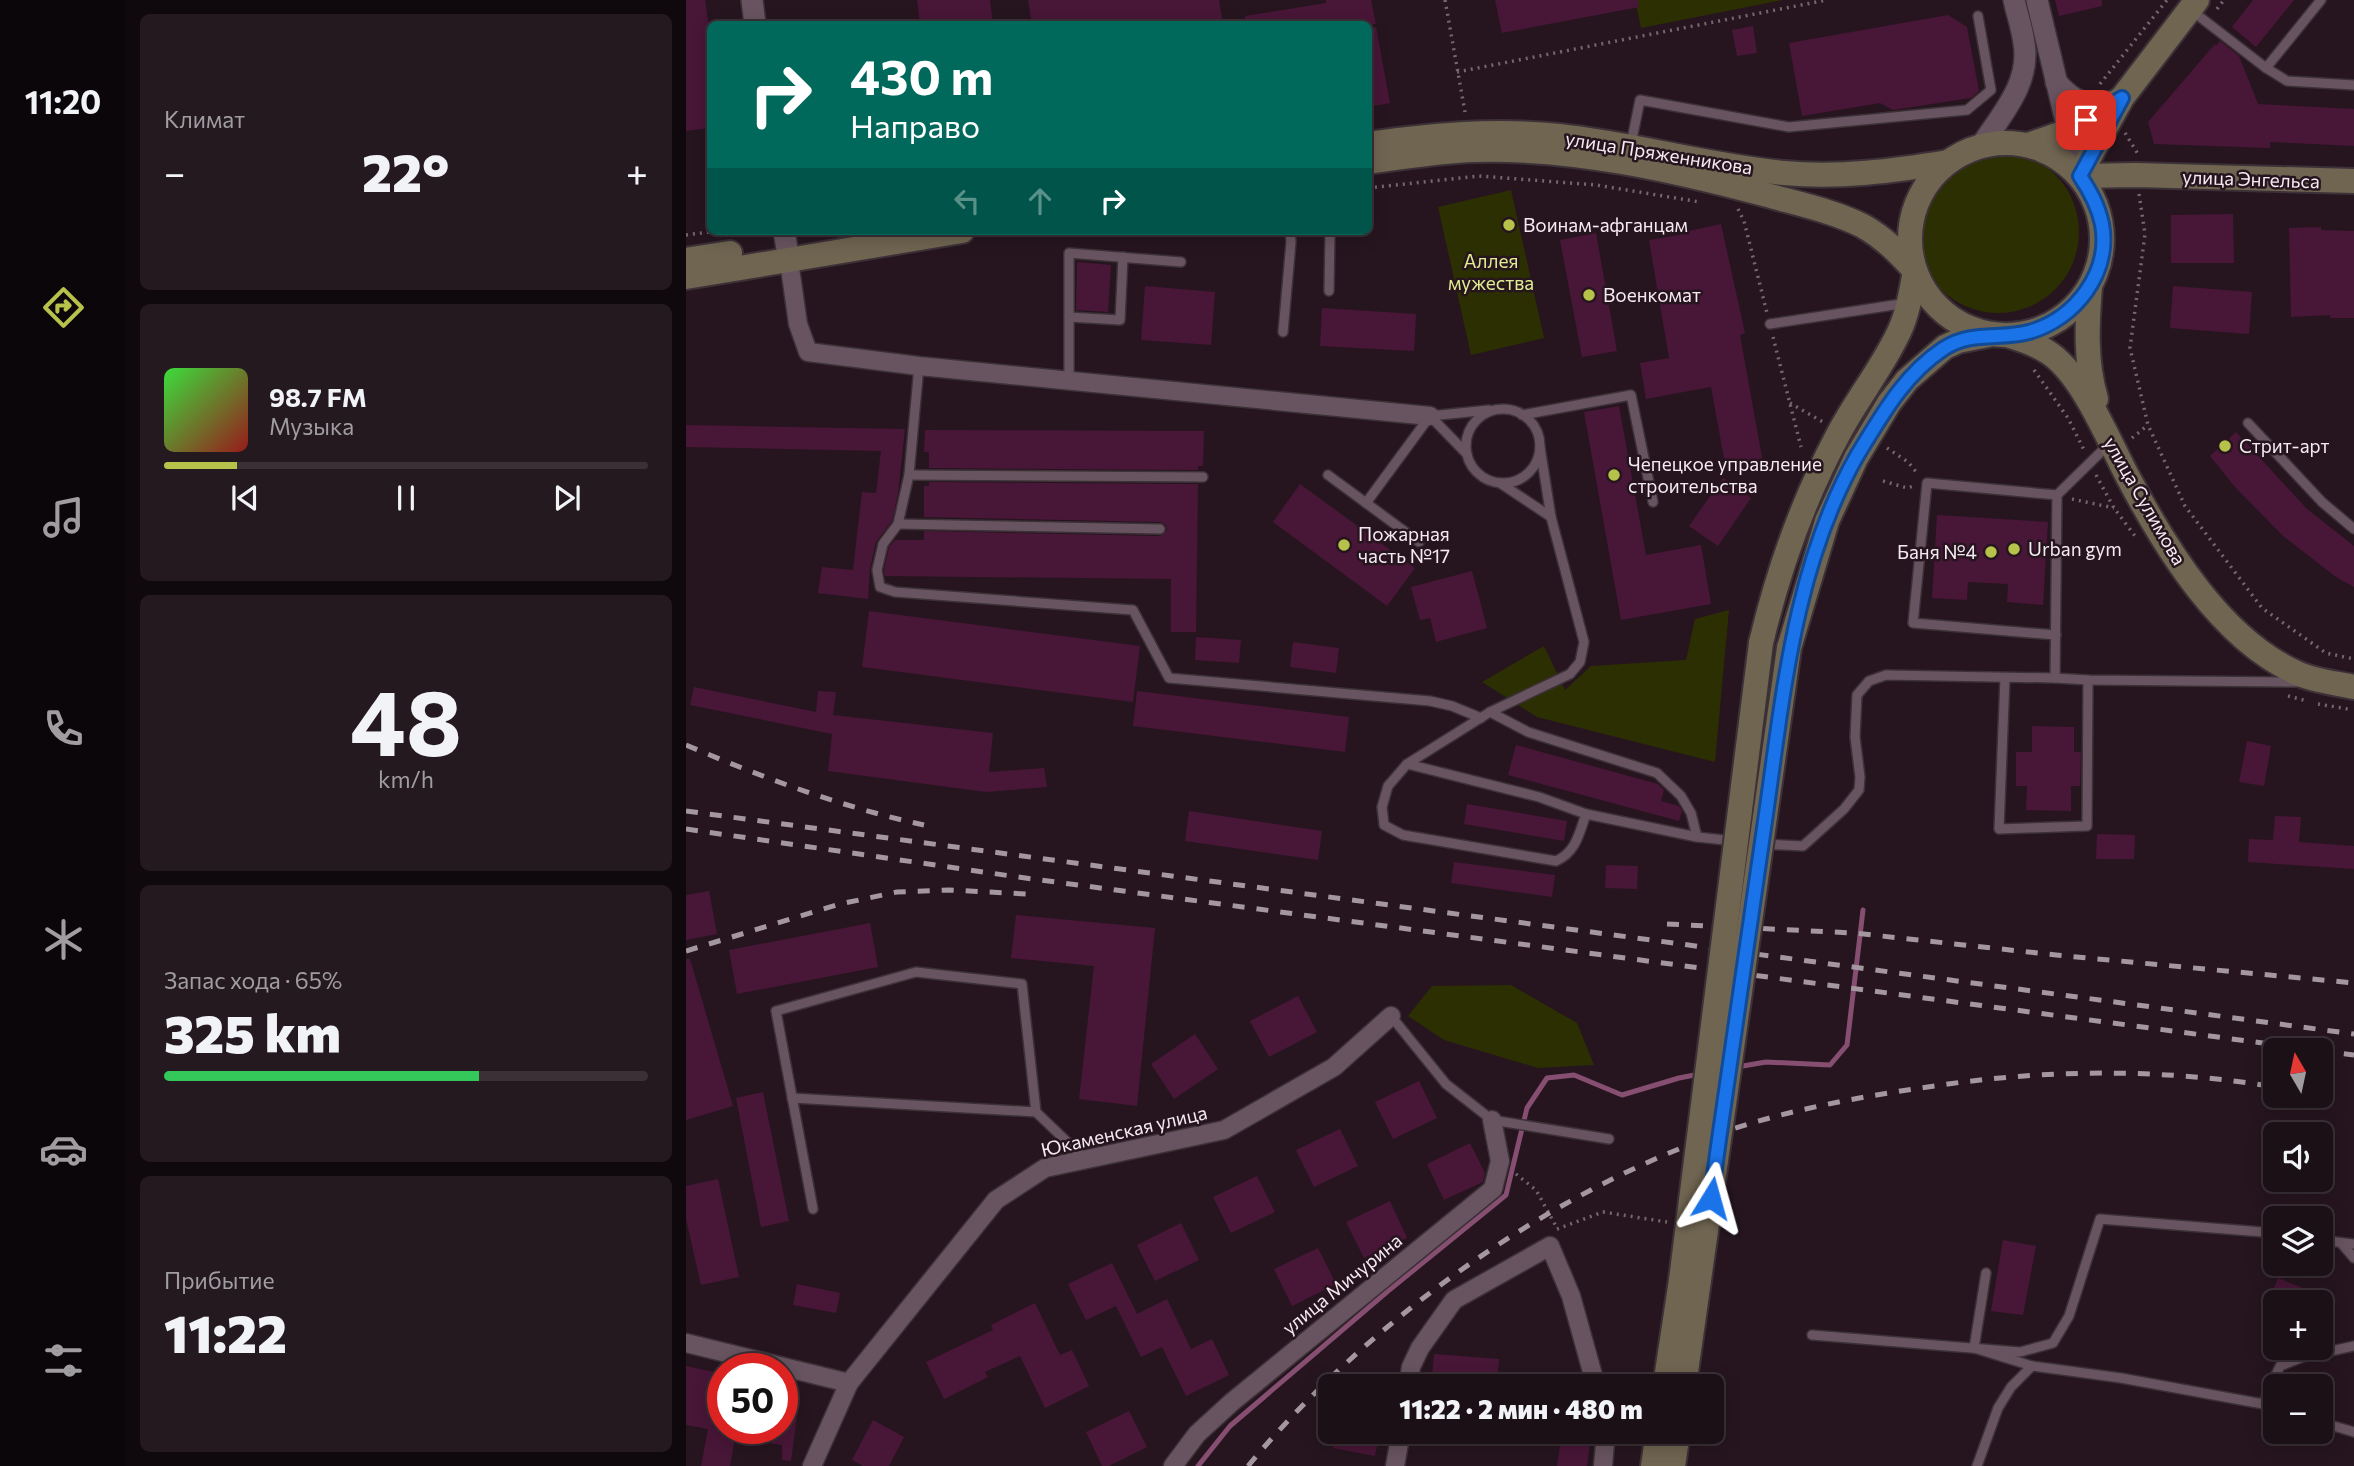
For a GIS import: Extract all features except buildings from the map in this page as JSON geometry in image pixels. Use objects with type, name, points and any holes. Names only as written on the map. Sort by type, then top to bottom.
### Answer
[{"type":"main road","points":[[2080,176],[2122,98],[2190,8]]},
{"type":"main road","points":[[2028,145],[2068,131],[2122,98]]},
{"type":"main road","name":"улица Пряженникова","points":[[1372,143],[1443,134],[1558,136],[1818,209],[1861,226],[1881,238],[1915,271]]},
{"type":"main road","points":[[1999,335],[1970,328],[1952,319],[1935,303],[1915,271],[1910,234],[1916,204],[1929,181],[1948,162],[1981,146],[2009,142],[2028,145],[2059,158],[2080,176],[2095,199],[2102,230]]},
{"type":"main road","name":"улица Пряженникова","points":[[1372,162],[1474,150],[1570,156],[1629,156],[1787,173],[1841,174],[1948,162]]},
{"type":"main road","name":"улица Энгельса","points":[[2080,176],[2354,181]]},
{"type":"main road","points":[[1668,1374],[1690,1280],[1789,648],[1827,521],[1856,458],[1889,403],[1907,380],[1945,347],[1972,337],[2029,332],[2056,322],[2078,303],[2090,286],[2102,250],[2105,211],[2111,198],[2141,177]]},
{"type":"main road","points":[[686,277],[787,246],[844,235]]},
{"type":"main road","points":[[686,260],[787,246],[915,235]]},
{"type":"main road","points":[[1685,1374],[1690,1280],[1761,643],[1781,572],[1806,504],[1839,433],[1899,331],[1909,302],[1915,271]]},
{"type":"main road","name":"улица Сулимова","points":[[2090,286],[2086,330],[2089,376],[2107,437]]},
{"type":"main road","name":"улица Сулимова","points":[[1999,335],[2046,351],[2074,376],[2130,481],[2173,552],[2191,579],[2228,621],[2262,654],[2299,674],[2345,685]]},
{"type":"main road","points":[[1653,1466],[1656,1444]]},
{"type":"main road","points":[[1673,1466],[1676,1444]]},
{"type":"street","points":[[752,0],[755,21]]},
{"type":"street","points":[[1981,146],[2020,85],[2025,66],[2025,45],[2014,0]]},
{"type":"street","points":[[2037,0],[2080,176]]},
{"type":"street","points":[[2056,82],[2071,98],[2087,105],[2102,105],[2122,98]]},
{"type":"street","points":[[787,246],[798,324],[808,352],[919,366],[1430,416]]},
{"type":"street","name":"Юкаменская улица","points":[[812,1466],[849,1383],[996,1200],[1045,1168],[1224,1130],[1334,1067],[1391,1016]]},
{"type":"street","points":[[1492,1120],[1500,1161]]},
{"type":"street","name":"улица Мичурина","points":[[1173,1466],[1197,1434],[1232,1402],[1493,1188],[1500,1161]]},
{"type":"street","points":[[1410,1374],[1411,1367],[1442,1314],[1454,1300],[1553,1237],[1593,1374]]},
{"type":"street","points":[[686,1343],[849,1383]]},
{"type":"street","points":[[1395,1466],[1399,1444]]},
{"type":"street","points":[[1603,1466],[1605,1444]]},
{"type":"lane","points":[[2266,68],[2321,0]]},
{"type":"lane","points":[[2190,8],[2266,68],[2287,81],[2354,85]]},
{"type":"lane","points":[[1629,156],[1640,100],[1788,127],[1967,110],[1991,90],[1978,16]]},
{"type":"lane","points":[[1283,332],[1290,235]]},
{"type":"lane","points":[[1329,291],[1330,235]]},
{"type":"lane","points":[[1069,381],[1069,253],[1181,262]]},
{"type":"lane","points":[[1069,317],[1120,320],[1123,257]]},
{"type":"lane","points":[[1770,324],[1909,302]]},
{"type":"lane","points":[[919,366],[909,475],[898,524],[883,544],[877,570],[880,586],[895,592],[1133,610],[1169,678],[1430,701],[1486,715],[1528,732],[1657,773],[1681,796],[1691,813],[1697,837]]},
{"type":"lane","points":[[1522,415],[1630,395],[1653,502]]},
{"type":"lane","points":[[1498,410],[1486,413],[1469,431],[1466,442],[1471,465],[1479,474],[1500,483],[1551,517]]},
{"type":"lane","points":[[1366,503],[1430,416],[1511,410],[1532,423],[1538,434],[1551,517],[1584,642],[1580,662],[1570,674],[1486,715],[1407,764],[1388,786],[1382,807],[1384,825],[1403,835],[1556,861],[1568,856],[1578,838],[1586,814]]},
{"type":"lane","points":[[1430,416],[1467,454]]},
{"type":"lane","points":[[2248,423],[2313,493],[2354,529]]},
{"type":"lane","points":[[2055,678],[2057,495],[2107,437]]},
{"type":"lane","points":[[1500,483],[1523,478],[1538,459],[1540,447]]},
{"type":"lane","points":[[909,475],[1202,477]]},
{"type":"lane","points":[[1328,475],[1419,542]]},
{"type":"lane","points":[[2056,635],[1913,623],[1927,483],[2057,495]]},
{"type":"lane","points":[[898,524],[1160,529]]},
{"type":"lane","points":[[1407,764],[1539,797],[1586,814],[1697,837],[1803,846],[1844,809],[1859,790],[1855,737],[1857,695],[1869,681],[1886,675],[2345,685]]},
{"type":"lane","points":[[2006,678],[1999,830],[2087,826],[2088,680]]},
{"type":"lane","points":[[813,1209],[776,1011],[916,972],[1022,984],[1036,1112],[1085,1160]]},
{"type":"lane","points":[[1391,1016],[1446,1084],[1492,1120],[1609,1139]]},
{"type":"lane","points":[[792,1098],[1036,1112]]},
{"type":"lane","points":[[1812,1335],[2020,1352],[2053,1343],[2069,1316],[2100,1219],[2263,1232]]},
{"type":"lane","points":[[2333,1242],[2354,1244]]},
{"type":"lane","points":[[2342,1244],[2354,1258]]},
{"type":"lane","points":[[1974,1348],[1986,1273]]},
{"type":"lane","points":[[2276,1374],[2280,1366],[2315,1354],[2354,1346]]},
{"type":"lane","points":[[1974,1348],[2032,1366],[2121,1378],[2263,1404]]},
{"type":"lane","points":[[1977,1466],[1998,1408],[2011,1387],[2032,1366]]},
{"type":"lane","points":[[2333,1426],[2354,1432]]},
{"type":"path","points":[[1445,0],[1467,121]]},
{"type":"path","points":[[1457,72],[1827,0]]},
{"type":"path","points":[[2098,86],[2190,8],[2224,0]]},
{"type":"path","points":[[2122,129],[2140,157],[2145,234],[2130,348],[2148,425],[2185,506],[2262,608],[2326,653],[2354,659]]},
{"type":"path","points":[[1372,188],[1479,176],[1595,184],[1712,204]]},
{"type":"path","points":[[1737,208],[1744,221],[1801,447]]},
{"type":"path","points":[[686,235],[707,232]]},
{"type":"path","points":[[1790,403],[1833,428]]},
{"type":"path","points":[[1886,448],[1908,462]]},
{"type":"path","points":[[1883,481],[1907,488],[1927,483]]},
{"type":"path","points":[[2057,495],[2115,508]]},
{"type":"path","points":[[1500,1161],[1535,1190],[1553,1237],[1602,1212],[1673,1223]]},
{"type":"green space","points":[[1635,0],[1782,0],[1641,28]]},
{"type":"green space","points":[[1998,151],[2029,157],[2043,164],[2055,175],[2066,187],[2073,201],[2079,232],[2073,263],[2066,277],[2055,289],[2043,300],[2029,307],[1998,313],[1967,307],[1953,300],[1941,289],[1930,277],[1923,263],[1917,232],[1923,201],[1930,187],[1941,175],[1953,164],[1967,157]]},
{"type":"green space","name":"Аллея мужества","points":[[1511,190],[1544,338],[1471,355],[1438,207]]},
{"type":"green space","points":[[1729,610],[1715,762],[1537,717],[1482,682],[1544,646],[1565,690],[1591,666],[1686,660],[1695,619]]},
{"type":"green space","points":[[1511,985],[1577,1023],[1594,1065],[1538,1068],[1444,1040],[1408,1016],[1432,986]]},
{"type":"waterway","points":[[1737,1067],[1766,1062],[1830,1065],[1847,1045],[1863,910]]},
{"type":"waterway","points":[[1198,1466],[1230,1426],[1388,1291],[1506,1195],[1527,1108],[1547,1078],[1574,1075],[1622,1095],[1700,1074]]},
{"type":"railway","points":[[686,745],[803,791],[924,825]]},
{"type":"railway","points":[[686,811],[2354,1034]]},
{"type":"railway","points":[[686,829],[1018,877],[2263,1043]]},
{"type":"railway","points":[[686,951],[840,904],[897,892],[949,890],[1027,894]]},
{"type":"railway","points":[[1667,924],[1854,933],[2354,983]]},
{"type":"railway","points":[[2333,1053],[2354,1055]]},
{"type":"railway","points":[[1248,1466],[1295,1413],[1347,1362],[1403,1314],[1462,1270],[1523,1229],[1587,1192],[1652,1160],[1718,1134],[1774,1117],[1860,1098],[1989,1079],[2112,1073],[2194,1077],[2263,1085]]},
{"type":"place","name":"Воинам-афганцам","points":[[1509,225]]},
{"type":"place","name":"Военкомат","points":[[1589,295]]},
{"type":"place","name":"Стрит-арт","points":[[2225,446]]},
{"type":"place","name":"Чепецкое управление строительства","points":[[1614,475]]},
{"type":"place","name":"Пожарная часть №17","points":[[1344,545]]},
{"type":"place","name":"Urban gym","points":[[2014,549]]},
{"type":"place","name":"Баня №4","points":[[1991,552]]},
{"type":"route","points":[[1711,1198],[1789,648],[1827,521],[1856,458],[1889,403],[1927,361],[1958,341],[1993,334],[2029,332],[2056,322],[2078,303],[2094,280],[2102,250],[2101,222],[2095,199],[2080,176],[2122,98],[2086,120]]}]
